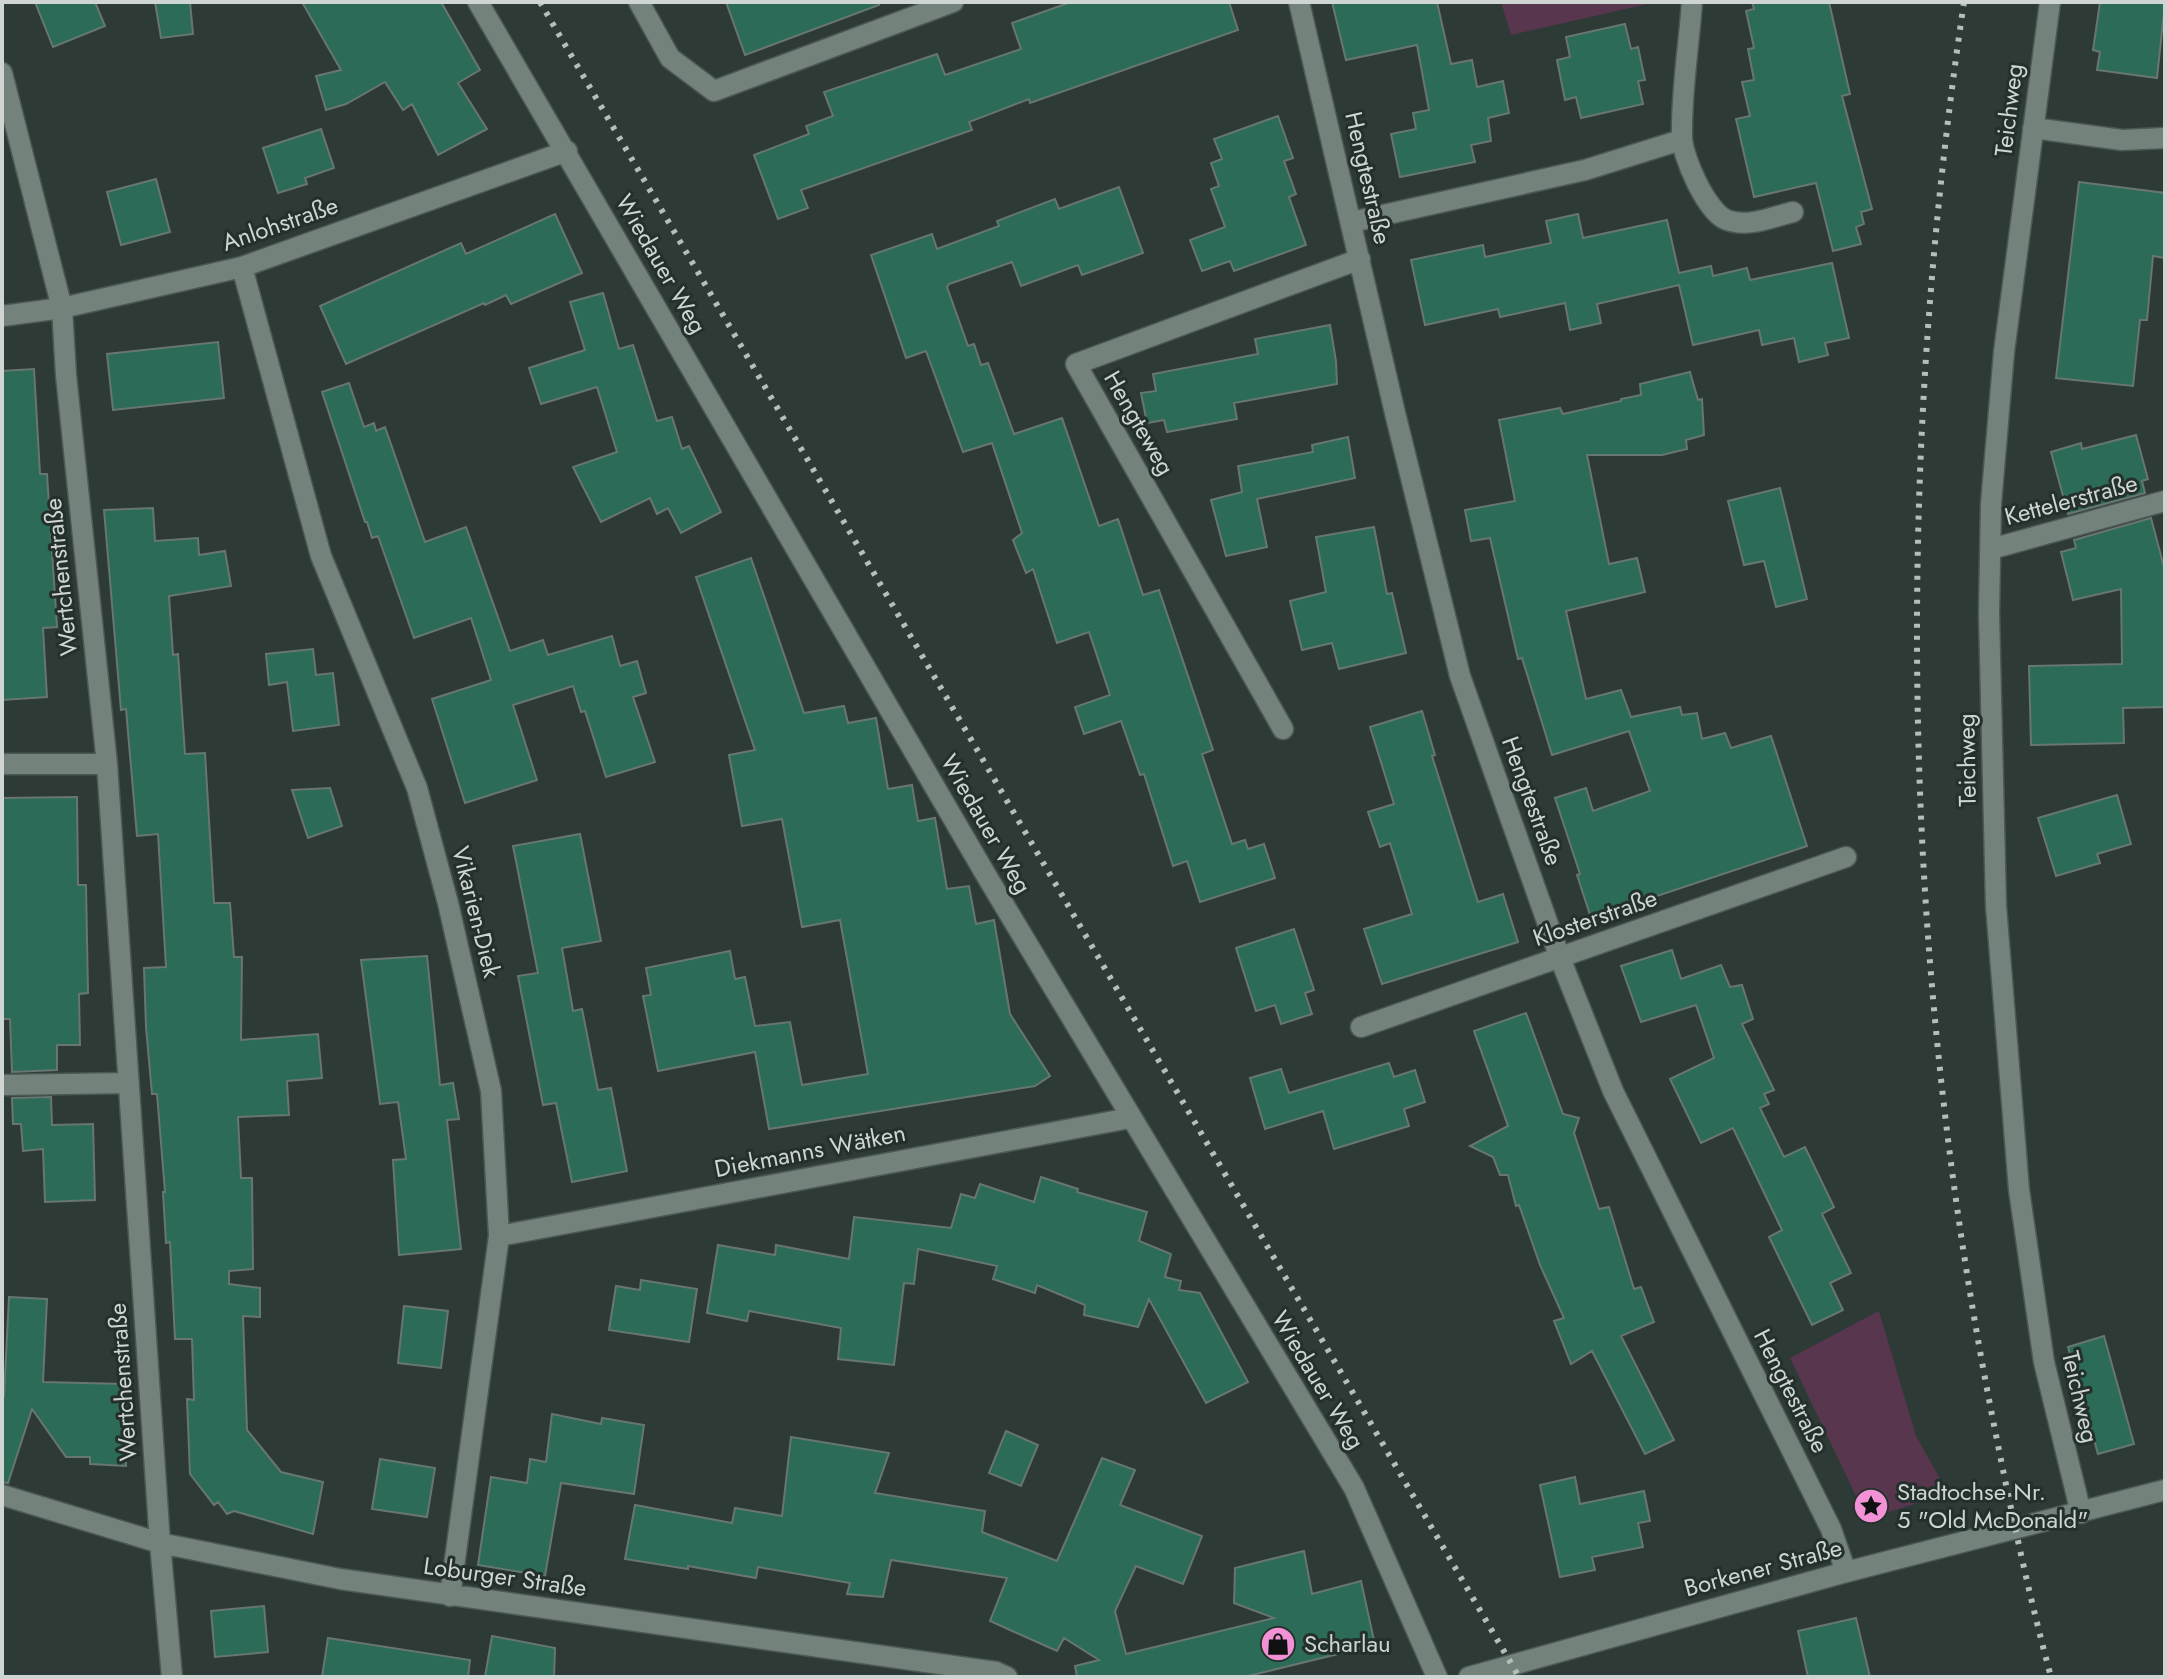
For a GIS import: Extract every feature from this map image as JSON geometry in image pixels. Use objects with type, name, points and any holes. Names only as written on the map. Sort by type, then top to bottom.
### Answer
[{"type":"street","name":"Wiedauer Weg","points":[[478,2],[822,596],[1130,1118],[1354,1488],[1437,1677]]},
{"type":"street","points":[[639,2],[670,58],[714,91],[953,2]]},
{"type":"street","name":"Hengtestraße","points":[[1299,2],[1460,676],[1560,958],[1613,1091],[1831,1529],[1846,1572]]},
{"type":"street","points":[[1692,2],[1681,140],[1699,187],[1724,220],[1745,224],[1793,212]]},
{"type":"street","name":"Teichweg","points":[[2050,2],[2004,352],[1991,504],[1989,614],[1996,906],[2019,1190],[2044,1362],[2081,1513]]},
{"type":"street","name":"Wertchenstraße","points":[[2,73],[62,308],[66,375],[107,764],[160,1543],[172,1677]]},
{"type":"street","points":[[2033,128],[2122,140],[2165,138]]},
{"type":"street","points":[[1352,222],[1585,170],[1681,140]]},
{"type":"street","name":"Anlohstraße","points":[[2,316],[62,308],[242,267],[567,151]]},
{"type":"street","name":"Hengteweg","points":[[1283,729],[1076,364],[1360,259]]},
{"type":"street","name":"Vikarien-Diek","points":[[242,267],[321,556],[417,788],[441,873],[491,1091],[499,1236],[450,1596]]},
{"type":"street","name":"Kettelerstraße","points":[[1991,549],[2165,501]]},
{"type":"street","points":[[2,764],[107,764]]},
{"type":"street","name":"Klosterstraße","points":[[1361,1027],[1846,857]]},
{"type":"street","points":[[2,1085],[128,1083]]},
{"type":"street","name":"Diekmanns Wätken","points":[[499,1236],[1130,1118]]},
{"type":"street","name":"Borkener Straße","points":[[1469,1677],[1846,1572],[2165,1490]]},
{"type":"street","name":"Loburger Straße","points":[[2,1495],[160,1543],[340,1579],[996,1672],[1007,1677]]},
{"type":"shaded area","points":[[1501,2],[1656,2],[1511,35]]},
{"type":"shaded area","points":[[1879,1311],[1916,1436],[1948,1493],[1867,1519],[1790,1358]]},
{"type":"building","points":[[35,2],[95,2],[105,26],[53,47]]},
{"type":"building","points":[[155,2],[190,2],[193,34],[161,38]]},
{"type":"building","points":[[302,2],[441,2],[480,70],[458,83],[487,129],[438,155],[412,104],[403,110],[385,82],[346,104],[326,110],[316,76],[341,70]]},
{"type":"building","points":[[726,2],[878,2],[879,5],[745,55]]},
{"type":"building","points":[[1071,2],[1229,2],[1238,30],[1030,103],[1029,99],[969,122],[972,130],[801,190],[808,208],[778,219],[754,155],[809,134],[806,126],[833,116],[824,92],[937,54],[945,75],[1021,49],[1012,23]]},
{"type":"building","points":[[1332,2],[1437,2],[1451,64],[1472,60],[1477,87],[1503,81],[1509,113],[1488,118],[1491,141],[1471,145],[1475,162],[1400,177],[1391,134],[1416,129],[1413,113],[1429,110],[1417,45],[1346,60]]},
{"type":"building","points":[[1752,2],[1829,2],[1850,94],[1842,96],[1872,209],[1861,212],[1864,224],[1856,227],[1861,244],[1833,251],[1816,183],[1754,197],[1736,119],[1750,116],[1742,82],[1754,80],[1748,49],[1754,48],[1746,11],[1754,9]]},
{"type":"building","points":[[2100,2],[2165,2],[2157,78],[2097,70],[2100,52],[2093,50]]},
{"type":"building","points":[[1625,24],[1631,49],[1638,47],[1645,80],[1638,81],[1643,104],[1581,118],[1576,97],[1565,100],[1557,60],[1570,57],[1566,37]]},
{"type":"building","points":[[1278,116],[1293,158],[1284,161],[1296,194],[1289,197],[1306,245],[1234,271],[1230,261],[1202,271],[1190,240],[1225,227],[1211,189],[1219,186],[1211,163],[1222,159],[1214,139]]},
{"type":"building","points":[[321,129],[334,168],[305,178],[307,184],[278,193],[263,148]]},
{"type":"building","points":[[156,179],[170,232],[121,245],[107,192]]},
{"type":"building","points":[[2079,182],[2165,193],[2165,258],[2153,256],[2147,320],[2140,320],[2133,386],[2056,378]]},
{"type":"building","points":[[1119,187],[1143,253],[1082,275],[1078,265],[1021,286],[1012,262],[947,287],[968,346],[974,344],[981,365],[988,363],[1014,434],[1062,418],[1099,526],[1118,519],[1143,595],[1159,590],[1213,750],[1202,754],[1232,844],[1245,840],[1248,849],[1264,844],[1275,878],[1200,902],[1187,861],[1173,866],[1144,774],[1140,775],[1121,721],[1084,734],[1075,707],[1110,695],[1089,632],[1057,643],[1033,569],[1026,573],[1013,540],[1022,533],[992,443],[963,452],[926,351],[906,358],[871,255],[932,234],[937,249],[999,226],[997,221],[1055,199],[1059,209]]},
{"type":"building","points":[[555,214],[582,273],[511,304],[506,295],[484,303],[346,364],[320,306],[461,243],[466,254]]},
{"type":"building","points":[[1578,214],[1583,238],[1667,220],[1679,273],[1711,266],[1713,276],[1747,268],[1750,280],[1832,263],[1849,338],[1825,343],[1828,355],[1799,362],[1794,338],[1762,345],[1759,330],[1693,345],[1679,285],[1597,304],[1601,323],[1570,330],[1565,303],[1500,317],[1498,309],[1425,325],[1411,260],[1483,245],[1485,257],[1551,243],[1546,221]]},
{"type":"building","points":[[603,293],[619,349],[633,345],[657,421],[672,417],[682,449],[689,446],[721,512],[681,533],[668,508],[657,514],[650,498],[601,522],[573,467],[617,452],[597,387],[541,404],[529,368],[585,350],[570,302]]},
{"type":"building","points":[[1330,325],[1337,384],[1234,403],[1237,419],[1167,432],[1164,420],[1147,423],[1141,393],[1156,391],[1153,374],[1258,354],[1255,339]]},
{"type":"building","points":[[218,342],[224,398],[113,410],[107,354]]},
{"type":"building","points":[[34,369],[40,474],[47,474],[57,627],[43,628],[47,697],[2,700],[2,371]]},
{"type":"building","points":[[1690,372],[1698,400],[1702,399],[1704,435],[1686,440],[1687,449],[1662,455],[1587,455],[1609,564],[1637,558],[1645,592],[1566,611],[1586,699],[1621,690],[1631,717],[1680,707],[1682,715],[1697,713],[1702,739],[1725,733],[1731,748],[1771,736],[1807,846],[1591,918],[1555,798],[1586,788],[1593,811],[1650,791],[1629,731],[1552,755],[1522,658],[1518,659],[1490,538],[1471,541],[1465,510],[1515,501],[1499,420],[1560,408],[1563,414],[1621,401],[1641,395],[1640,384]]},
{"type":"building","points":[[349,383],[364,427],[374,423],[376,431],[385,427],[425,542],[466,527],[510,651],[543,640],[548,655],[612,636],[620,666],[637,661],[646,693],[633,697],[655,762],[606,777],[585,711],[581,712],[573,686],[513,705],[537,780],[465,803],[432,699],[491,680],[471,618],[414,638],[378,536],[372,538],[365,522],[322,392]]},
{"type":"building","points":[[2136,435],[2148,479],[2142,481],[2145,493],[2068,514],[2051,452],[2081,443],[2082,449]]},
{"type":"building","points":[[1348,437],[1355,478],[1257,499],[1267,547],[1226,556],[1211,500],[1242,492],[1238,466],[1313,452],[1312,445]]},
{"type":"building","points":[[1780,488],[1807,599],[1776,607],[1764,561],[1744,565],[1728,501]]},
{"type":"building","points":[[153,508],[155,541],[198,538],[199,555],[225,551],[231,586],[169,596],[173,655],[178,654],[185,754],[205,753],[214,903],[230,903],[234,957],[242,957],[241,1040],[318,1034],[322,1078],[287,1081],[289,1115],[238,1117],[241,1178],[252,1178],[253,1269],[229,1271],[229,1284],[260,1288],[260,1317],[243,1316],[247,1430],[281,1472],[323,1482],[313,1534],[234,1511],[227,1514],[218,1502],[214,1505],[190,1474],[187,1399],[194,1400],[192,1339],[175,1339],[157,1094],[152,1094],[146,1027],[144,968],[166,967],[158,834],[137,836],[126,709],[121,710],[104,510]]},
{"type":"building","points":[[2151,518],[2165,571],[2165,707],[2123,708],[2124,743],[2031,745],[2029,666],[2122,664],[2121,589],[2073,600],[2061,552],[2076,548],[2074,540]]},
{"type":"building","points":[[1374,527],[1387,594],[1392,593],[1406,653],[1339,669],[1332,643],[1302,650],[1290,601],[1326,592],[1316,537]]},
{"type":"building","points":[[751,558],[804,713],[844,706],[848,723],[876,718],[888,789],[912,785],[918,821],[935,818],[947,889],[969,886],[976,924],[994,920],[1010,1014],[1050,1076],[1035,1086],[769,1129],[755,1052],[658,1071],[643,996],[651,995],[646,968],[730,951],[735,979],[745,977],[755,1026],[790,1022],[802,1085],[868,1074],[840,920],[802,927],[782,819],[742,826],[729,755],[755,750],[696,577]]},
{"type":"building","points":[[313,649],[316,675],[333,673],[339,725],[293,731],[287,682],[269,685],[266,654]]},
{"type":"building","points":[[1422,711],[1435,755],[1432,756],[1478,902],[1503,894],[1518,942],[1382,984],[1364,929],[1412,914],[1390,843],[1380,847],[1368,812],[1394,804],[1370,727]]},
{"type":"building","points":[[330,788],[342,826],[308,838],[292,790]]},
{"type":"building","points":[[2117,795],[2131,844],[2097,854],[2100,863],[2056,876],[2038,818]]},
{"type":"building","points":[[77,797],[78,885],[86,885],[88,993],[79,994],[80,1045],[57,1045],[57,1070],[12,1072],[10,1019],[2,1019],[2,798]]},
{"type":"building","points":[[580,834],[601,941],[562,948],[573,1011],[582,1009],[598,1090],[611,1088],[627,1171],[572,1182],[556,1103],[543,1105],[518,976],[538,973],[513,846]]},
{"type":"building","points":[[1294,929],[1314,990],[1305,993],[1312,1014],[1281,1024],[1275,1005],[1256,1011],[1236,948]]},
{"type":"building","points":[[1672,950],[1681,979],[1721,965],[1730,987],[1742,985],[1753,1019],[1742,1024],[1774,1090],[1764,1094],[1769,1104],[1760,1108],[1784,1157],[1805,1147],[1834,1207],[1822,1214],[1851,1273],[1830,1283],[1843,1310],[1812,1325],[1769,1237],[1782,1230],[1733,1128],[1701,1143],[1670,1079],[1714,1058],[1696,1005],[1641,1022],[1621,966]]},
{"type":"building","points":[[427,956],[440,1085],[453,1083],[459,1119],[447,1120],[461,1249],[399,1255],[393,1160],[406,1159],[398,1102],[380,1104],[361,960]]},
{"type":"building","points":[[1526,1013],[1563,1114],[1579,1118],[1574,1133],[1599,1209],[1609,1207],[1634,1289],[1641,1287],[1654,1322],[1621,1336],[1674,1440],[1645,1454],[1592,1351],[1571,1364],[1554,1321],[1564,1318],[1540,1265],[1519,1205],[1516,1206],[1508,1175],[1500,1175],[1493,1157],[1470,1146],[1508,1126],[1474,1031]]},
{"type":"building","points":[[1389,1063],[1394,1077],[1415,1070],[1425,1102],[1404,1109],[1409,1126],[1334,1149],[1323,1111],[1265,1129],[1250,1078],[1281,1069],[1289,1093]]},
{"type":"building","points":[[51,1097],[52,1125],[93,1124],[95,1200],[45,1202],[43,1149],[23,1151],[21,1124],[13,1124],[12,1098]]},
{"type":"building","points":[[1041,1177],[1078,1189],[1077,1192],[1147,1212],[1139,1241],[1171,1254],[1165,1277],[1181,1281],[1179,1290],[1200,1293],[1248,1382],[1206,1403],[1149,1299],[1138,1327],[1084,1315],[1085,1305],[1037,1285],[1035,1293],[993,1279],[997,1266],[918,1249],[914,1284],[904,1283],[894,1365],[838,1359],[841,1328],[749,1311],[747,1321],[707,1313],[718,1245],[775,1255],[776,1245],[849,1259],[854,1217],[951,1228],[961,1194],[975,1198],[980,1184],[1034,1202]]},
{"type":"building","points":[[641,1280],[697,1289],[689,1342],[609,1330],[616,1286],[640,1290]]},
{"type":"building","points":[[9,1297],[47,1299],[43,1382],[125,1384],[126,1466],[90,1464],[90,1457],[66,1457],[32,1409],[8,1483],[2,1482],[2,1395]]},
{"type":"building","points":[[404,1306],[448,1311],[441,1368],[398,1363]]},
{"type":"building","points":[[2104,1336],[2134,1444],[2098,1454],[2068,1347]]},
{"type":"building","points":[[552,1414],[601,1424],[602,1418],[644,1425],[634,1494],[561,1483],[545,1576],[478,1565],[491,1477],[527,1483],[530,1459],[546,1462]]},
{"type":"building","points":[[1006,1431],[1038,1445],[1021,1486],[989,1473]]},
{"type":"building","points":[[791,1437],[889,1453],[875,1493],[985,1511],[982,1532],[1057,1561],[1102,1458],[1135,1470],[1120,1505],[1202,1536],[1183,1584],[1136,1566],[1115,1611],[1126,1654],[1274,1618],[1234,1603],[1235,1568],[1304,1551],[1312,1594],[1361,1581],[1375,1645],[1244,1677],[1077,1677],[1075,1666],[1099,1660],[1064,1638],[1057,1651],[990,1621],[1007,1578],[891,1560],[883,1597],[847,1594],[850,1583],[758,1567],[756,1578],[625,1559],[635,1505],[732,1523],[735,1508],[782,1516]]},
{"type":"building","points":[[380,1459],[435,1468],[427,1517],[372,1509]]},
{"type":"building","points":[[1575,1477],[1580,1504],[1644,1491],[1650,1521],[1638,1523],[1643,1547],[1592,1557],[1595,1570],[1560,1577],[1540,1485]]},
{"type":"building","points":[[264,1606],[268,1652],[215,1657],[211,1611]]},
{"type":"building","points":[[1856,1618],[1870,1677],[1808,1677],[1798,1631]]},
{"type":"building","points":[[492,1636],[555,1648],[554,1677],[485,1677]]},
{"type":"building","points":[[328,1638],[470,1660],[468,1677],[322,1677]]},
{"type":"railway","points":[[540,2],[1519,1677]]},
{"type":"railway","points":[[1964,2],[1941,179],[1926,356],[1918,534],[1918,712],[1925,890],[1940,1068],[1962,1245],[2006,1484],[2051,1677]]},
{"type":"place","name":"Stadtochse Nr. 5 \"Old McDonald\"","points":[[1871,1506]]},
{"type":"place","name":"Scharlau","points":[[1278,1644]]}]
